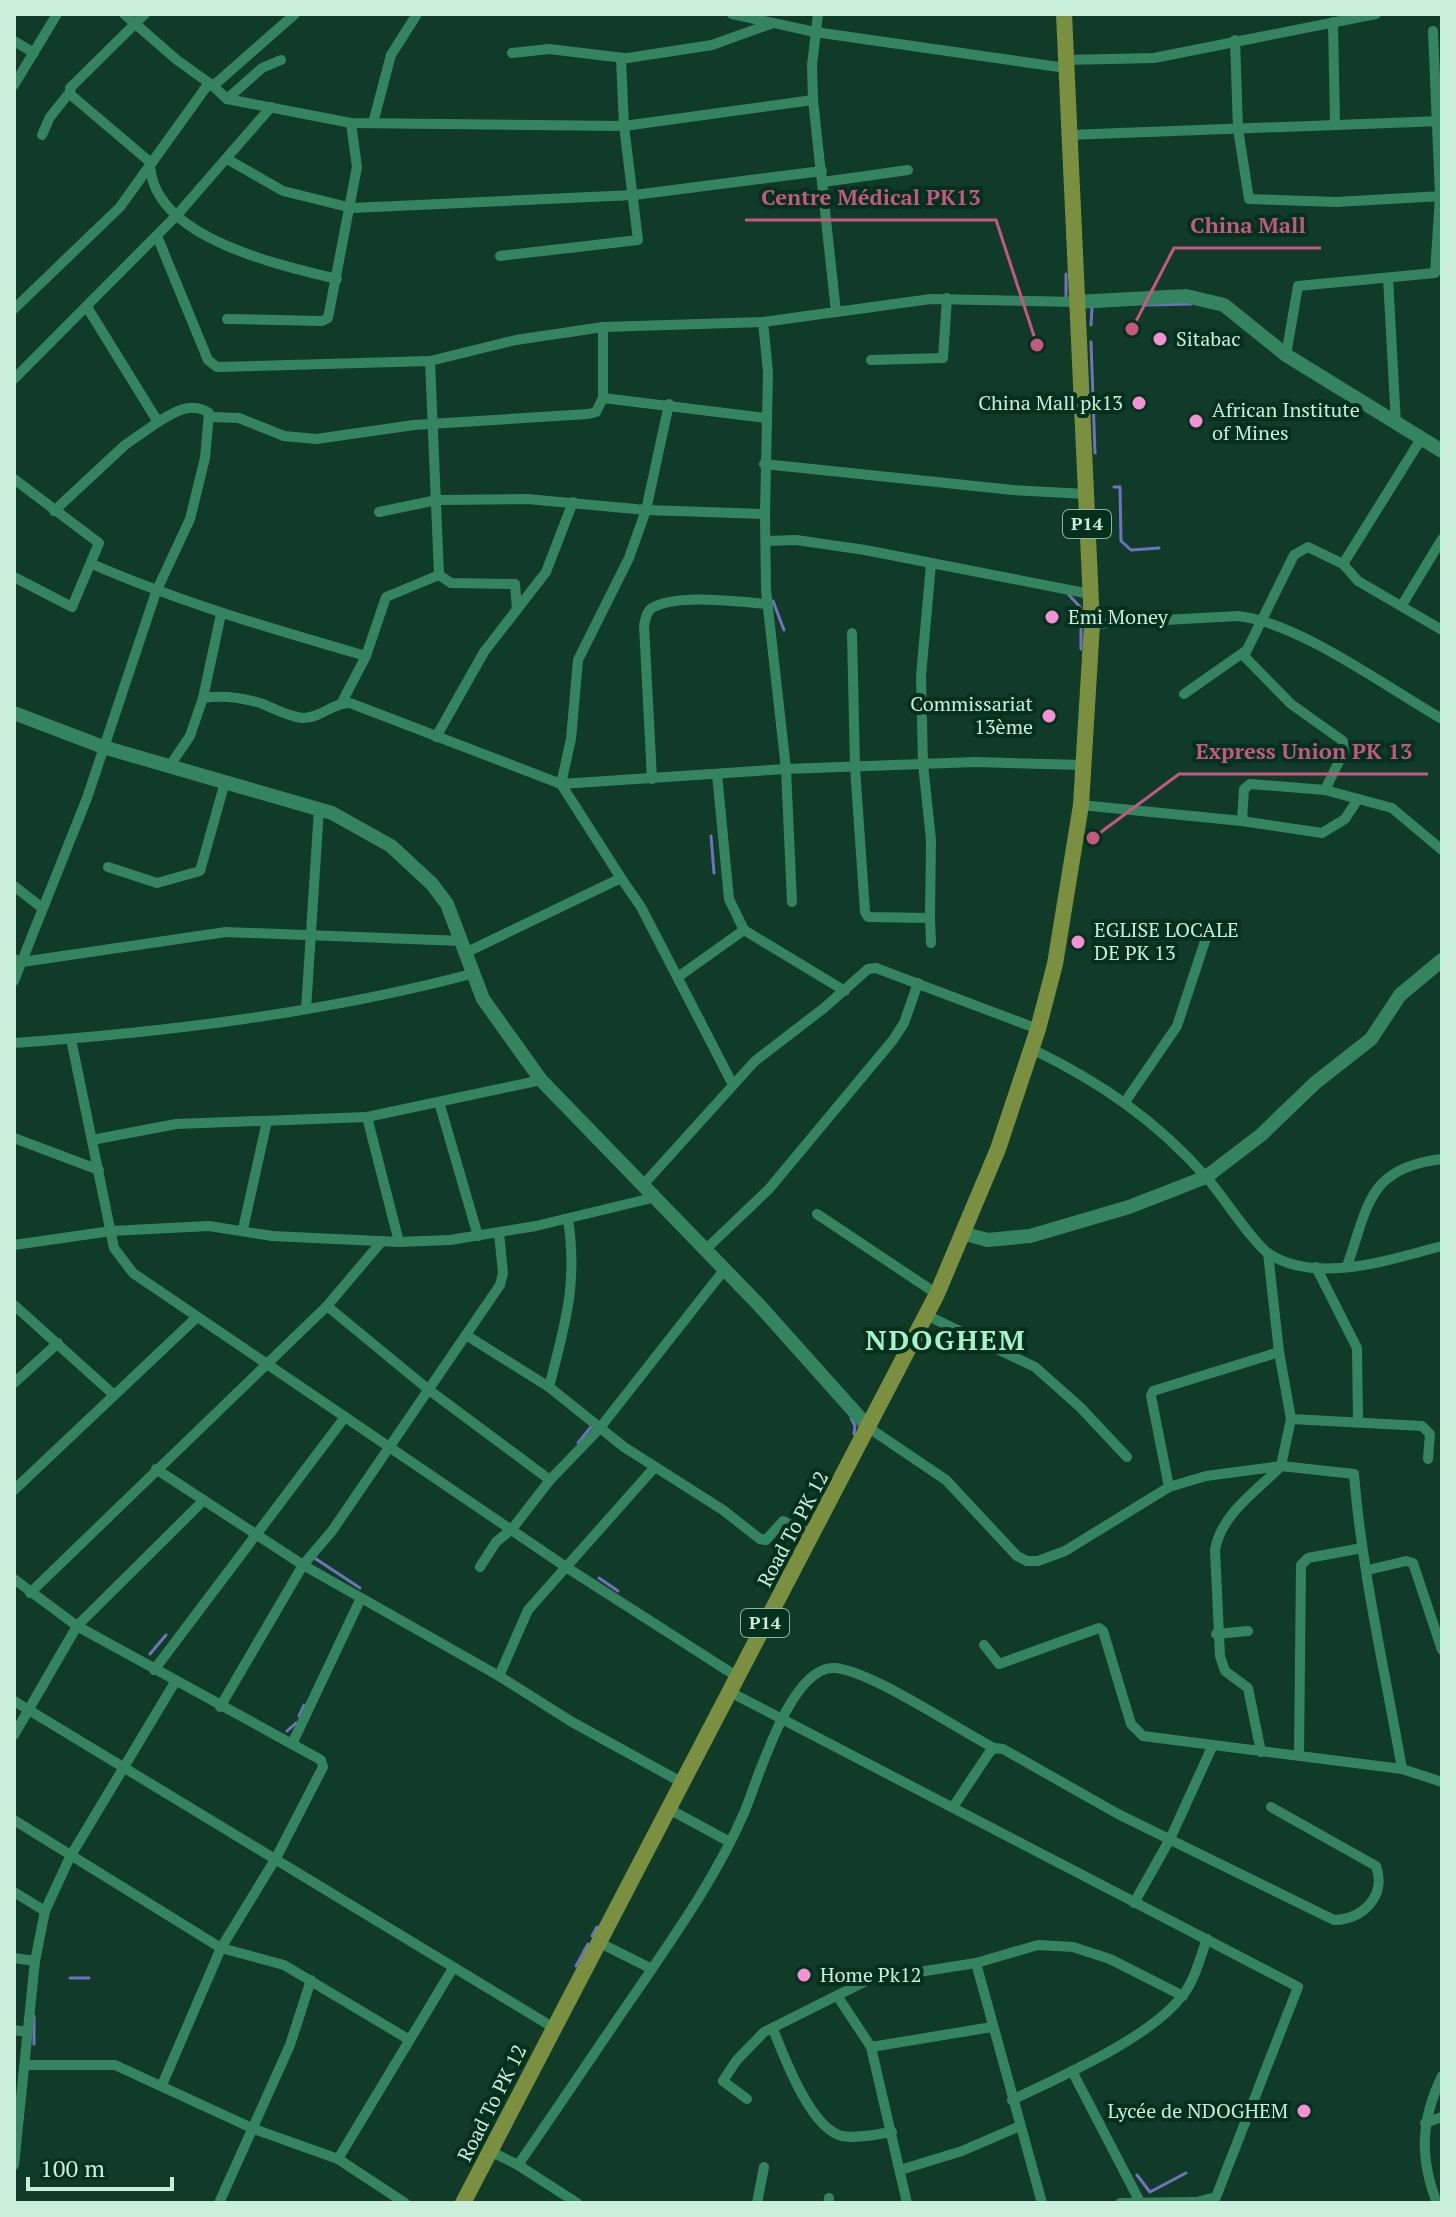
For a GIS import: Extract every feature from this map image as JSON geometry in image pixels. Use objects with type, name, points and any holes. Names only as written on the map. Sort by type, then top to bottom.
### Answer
[{"type":"main road","name":"P14","points":[[1038,1029],[1055,964],[1081,805],[1092,624],[1064,14]]},
{"type":"main road","name":"Road To PK 12","points":[[463,2203],[937,1294],[965,1234],[1038,1029]]},
{"type":"street","points":[[14,85],[57,14]]},
{"type":"street","points":[[124,14],[133,25],[227,99],[351,123],[624,126],[813,100]]},
{"type":"street","points":[[42,135],[55,109],[145,14]]},
{"type":"street","points":[[373,123],[391,55],[417,14]]},
{"type":"street","points":[[732,14],[815,32],[1066,64],[1154,58],[1376,14]]},
{"type":"street","points":[[818,14],[813,100],[836,312]]},
{"type":"street","points":[[14,309],[106,223],[211,84],[290,15]]},
{"type":"street","points":[[1333,22],[1335,123]]},
{"type":"street","points":[[512,53],[549,49],[624,58],[712,45],[773,23]]},
{"type":"street","points":[[1286,355],[1298,286],[1435,273],[1441,196],[1433,31]]},
{"type":"street","points":[[1235,40],[1238,129],[1247,194],[1255,202],[1336,202],[1441,196]]},
{"type":"street","points":[[14,41],[34,53]]},
{"type":"street","points":[[500,256],[635,242],[639,237],[624,126],[620,63],[624,58]]},
{"type":"street","points":[[227,99],[262,68],[281,60]]},
{"type":"street","points":[[70,92],[150,162],[153,183],[177,215],[236,252],[337,279]]},
{"type":"street","points":[[14,379],[177,215],[271,107]]},
{"type":"street","points":[[1068,135],[1438,121]]},
{"type":"street","points":[[227,319],[322,321],[328,318],[352,208],[357,167],[351,123]]},
{"type":"street","points":[[227,159],[283,191],[352,208],[634,195],[908,170]]},
{"type":"street","points":[[157,236],[211,365],[430,361],[516,340],[603,327],[763,322],[947,298],[1077,302],[1108,297],[1201,298],[1224,305],[1286,355],[1442,451]]},
{"type":"street","points":[[1388,278],[1396,424]]},
{"type":"street","points":[[871,360],[943,358],[947,298]]},
{"type":"street","points":[[87,307],[158,422]]},
{"type":"street","points":[[763,322],[768,372],[764,464],[768,604],[786,769],[792,902]]},
{"type":"street","points":[[54,511],[125,445],[176,411],[194,407],[205,410],[211,417],[239,418],[284,436],[316,439],[433,424],[596,412],[603,398],[603,327]]},
{"type":"street","points":[[430,361],[439,575]]},
{"type":"street","points":[[603,398],[766,418]]},
{"type":"street","points":[[669,404],[646,510],[629,558],[578,660],[571,739],[561,784],[641,907],[732,1083]]},
{"type":"street","points":[[14,981],[18,960],[87,798],[156,592],[190,519],[211,417]]},
{"type":"street","points":[[1343,564],[1421,439]]},
{"type":"street","points":[[764,464],[1013,490],[1085,494]]},
{"type":"street","points":[[14,479],[54,511],[98,539],[99,547],[74,605],[70,607],[14,577]]},
{"type":"street","points":[[379,512],[437,500],[573,502],[646,510],[765,514]]},
{"type":"street","points":[[436,737],[484,652],[546,572],[573,502]]},
{"type":"street","points":[[1402,605],[1442,539]]},
{"type":"street","points":[[766,541],[796,540],[1090,594]]},
{"type":"street","points":[[1184,694],[1244,652],[1259,618],[1301,548],[1308,547],[1343,564],[1358,581],[1442,630]]},
{"type":"street","points":[[92,564],[156,592],[221,614],[366,656]]},
{"type":"street","points":[[931,564],[921,676],[923,764],[931,840],[931,943]]},
{"type":"street","points":[[439,575],[451,583],[515,584],[517,609]]},
{"type":"street","points":[[341,704],[366,656],[386,597],[439,575]]},
{"type":"street","points":[[652,779],[644,625],[647,613],[655,607],[687,601],[768,604]]},
{"type":"street","points":[[171,764],[190,736],[203,698],[221,614]]},
{"type":"street","points":[[1092,624],[1238,616],[1259,618],[1329,652],[1442,719]]},
{"type":"street","points":[[852,633],[855,767],[866,915],[930,918]]},
{"type":"street","points":[[1244,652],[1247,660],[1291,704],[1343,741],[1344,751],[1325,790]]},
{"type":"street","points":[[203,698],[223,697],[260,703],[298,718],[317,717],[341,704],[350,703],[561,784],[786,769],[923,764],[1083,765]]},
{"type":"street","points":[[14,713],[103,747],[171,764],[319,809],[362,827],[413,867],[447,904],[471,974],[500,1026],[541,1080],[656,1197],[869,1428],[946,1480],[1017,1556],[1027,1561],[1038,1561],[1065,1551],[1169,1487],[1220,1474],[1281,1466],[1354,1474],[1356,1521],[1368,1570],[1402,1769]]},
{"type":"street","points":[[717,774],[729,899],[744,930],[845,991]]},
{"type":"street","points":[[108,867],[157,883],[200,871],[225,782]]},
{"type":"street","points":[[1242,821],[1244,789],[1250,784],[1325,790],[1397,810],[1442,850]]},
{"type":"street","points":[[1081,805],[1242,821],[1322,833],[1345,819],[1358,799]]},
{"type":"street","points":[[306,1009],[319,809]]},
{"type":"street","points":[[18,960],[226,932],[464,947],[621,878]]},
{"type":"street","points":[[14,886],[41,907]]},
{"type":"street","points":[[678,977],[744,930]]},
{"type":"street","points":[[1125,1102],[1177,1026],[1208,932]]},
{"type":"street","points":[[965,1234],[988,1240],[1030,1236],[1129,1207],[1206,1177],[1261,1135],[1315,1083],[1371,1039],[1400,995],[1440,965]]},
{"type":"street","points":[[643,1185],[732,1083],[845,991],[861,973],[876,968],[1038,1029]]},
{"type":"street","points":[[14,1043],[71,1039],[306,1009],[395,994],[471,974]]},
{"type":"street","points":[[705,1250],[769,1189],[893,1040],[918,983]]},
{"type":"street","points":[[71,1039],[114,1248],[123,1264],[143,1282],[566,1567],[736,1676]]},
{"type":"street","points":[[1032,1049],[1080,1071],[1125,1102],[1206,1177],[1268,1253],[1279,1352],[1291,1419],[1281,1466],[1218,1533],[1216,1634],[1225,1671],[1248,1688],[1261,1752]]},
{"type":"street","points":[[92,1140],[176,1124],[367,1117],[541,1080]]},
{"type":"street","points":[[439,1102],[478,1236]]},
{"type":"street","points":[[367,1117],[399,1242]]},
{"type":"street","points":[[243,1229],[267,1121]]},
{"type":"street","points":[[14,1138],[99,1170]]},
{"type":"street","points":[[1347,1266],[1362,1216],[1376,1186],[1403,1167],[1442,1159]]},
{"type":"street","points":[[14,1245],[111,1231],[209,1226],[272,1236],[399,1242],[499,1233],[656,1197]]},
{"type":"street","points":[[817,1214],[937,1294]]},
{"type":"street","points":[[549,1387],[572,1288],[573,1261],[568,1219]]},
{"type":"street","points":[[220,1707],[303,1565],[320,1548],[391,1448],[500,1285],[503,1273],[499,1233]]},
{"type":"street","points":[[30,1593],[327,1306],[382,1241]]},
{"type":"street","points":[[1268,1253],[1316,1267],[1347,1266],[1379,1262],[1442,1246]]},
{"type":"street","points":[[1316,1267],[1357,1348],[1358,1421]]},
{"type":"street","points":[[480,1567],[496,1542],[512,1529],[550,1480],[599,1429],[724,1270]]},
{"type":"street","points":[[14,1305],[113,1394]]},
{"type":"street","points":[[327,1306],[429,1390],[550,1480]]},
{"type":"street","points":[[926,1315],[1035,1367],[1080,1407],[1127,1457]]},
{"type":"street","points":[[14,1490],[197,1317]]},
{"type":"street","points":[[466,1335],[549,1387],[599,1429],[654,1468],[723,1510],[760,1539],[766,1540],[783,1521],[812,1535]]},
{"type":"street","points":[[14,1383],[58,1343]]},
{"type":"street","points":[[1169,1487],[1151,1396],[1153,1391],[1279,1352]]},
{"type":"street","points":[[154,1670],[345,1417]]},
{"type":"street","points":[[1291,1419],[1422,1426],[1430,1434],[1428,1459]]},
{"type":"street","points":[[499,1676],[528,1610],[654,1468]]},
{"type":"street","points":[[156,1469],[303,1565],[681,1782]]},
{"type":"street","points":[[14,1735],[77,1626],[203,1501]]},
{"type":"street","points":[[1299,1755],[1301,1565],[1308,1558],[1362,1548]]},
{"type":"street","points":[[1368,1570],[1406,1561],[1413,1563],[1442,1650]]},
{"type":"street","points":[[14,1579],[77,1626],[321,1760],[323,1767],[276,1858],[221,1948],[162,2085]]},
{"type":"street","points":[[292,1744],[361,1598]]},
{"type":"street","points":[[984,1645],[999,1664],[1099,1628],[1103,1631],[1135,1732],[1212,1747],[1402,1769],[1442,1782]]},
{"type":"street","points":[[1216,1634],[1248,1631]]},
{"type":"street","points":[[518,2165],[699,1902],[730,1842],[781,1720],[801,1688],[833,1668],[908,1698],[994,1748],[1031,1762],[1062,1785],[1334,1920],[1350,1919],[1363,1912],[1374,1900],[1379,1884],[1376,1866],[1271,1807]]},
{"type":"street","points":[[14,2165],[18,2098],[25,2065],[35,1961],[45,1911],[70,1857],[175,1682]]},
{"type":"street","points":[[728,1691],[1298,1987],[1216,2197],[1192,2202],[1139,2200],[1120,2203]]},
{"type":"street","points":[[14,1701],[554,2028]]},
{"type":"street","points":[[1134,1903],[1170,1839],[1212,1747]]},
{"type":"street","points":[[953,1807],[994,1748]]},
{"type":"street","points":[[667,1808],[730,1842]]},
{"type":"street","points":[[14,1820],[221,1948],[274,1961],[408,2039]]},
{"type":"street","points":[[14,1892],[45,1911]]},
{"type":"street","points":[[1012,2100],[1072,2071],[1164,2015],[1183,1996],[1207,1939]]},
{"type":"street","points":[[598,1942],[652,1969]]},
{"type":"street","points":[[747,2099],[726,2086],[725,2074],[752,2041],[838,1997],[851,1987],[886,1975],[976,1963],[1038,1945],[1073,1947],[1110,1959],[1183,1996]]},
{"type":"street","points":[[14,1958],[35,1961]]},
{"type":"street","points":[[976,1963],[1042,2203]]},
{"type":"street","points":[[338,2159],[453,1968]]},
{"type":"street","points":[[219,2203],[290,2045],[311,1980]]},
{"type":"street","points":[[838,1997],[871,2047],[907,2203]]},
{"type":"street","points":[[871,2047],[992,2027]]},
{"type":"street","points":[[773,2029],[812,2110],[826,2127],[840,2136],[892,2132]]},
{"type":"street","points":[[14,2030],[27,2032]]},
{"type":"street","points":[[25,2065],[111,2064],[254,2129],[338,2159],[405,2203]]},
{"type":"street","points":[[1072,2071],[1139,2200]]},
{"type":"street","points":[[1437,2203],[1422,2147],[1425,2123],[1441,2084]]},
{"type":"street","points":[[1425,2123],[1442,2117]]},
{"type":"street","points":[[900,2170],[962,2151],[1020,2126]]},
{"type":"street","points":[[490,2151],[577,2203]]},
{"type":"street","points":[[757,2203],[764,2167]]},
{"type":"waterway","points":[[1066,274],[1066,298]]},
{"type":"waterway","points":[[1146,305],[1191,304]]},
{"type":"waterway","points":[[1091,325],[1092,307]]},
{"type":"waterway","points":[[1091,342],[1095,453]]},
{"type":"waterway","points":[[1114,487],[1120,487],[1121,541],[1131,550],[1159,548]]},
{"type":"waterway","points":[[1069,595],[1081,608],[1081,649]]},
{"type":"waterway","points":[[773,601],[784,630]]},
{"type":"waterway","points":[[711,836],[714,873]]},
{"type":"waterway","points":[[851,1418],[855,1426],[854,1434]]},
{"type":"waterway","points":[[578,1443],[591,1427]]},
{"type":"waterway","points":[[316,1559],[360,1588]]},
{"type":"waterway","points":[[599,1578],[618,1591]]},
{"type":"waterway","points":[[150,1654],[166,1635]]},
{"type":"waterway","points":[[299,1716],[304,1705]]},
{"type":"waterway","points":[[287,1731],[296,1723]]},
{"type":"waterway","points":[[592,1936],[597,1927]]},
{"type":"waterway","points":[[576,1966],[588,1944]]},
{"type":"waterway","points":[[70,1978],[89,1978]]},
{"type":"waterway","points":[[34,2016],[34,2044]]},
{"type":"waterway","points":[[1137,2175],[1150,2192],[1186,2173]]},
{"type":"place","name":"China Mall","points":[[1132,329]]},
{"type":"place","name":"Sitabac","points":[[1160,339]]},
{"type":"place","name":"Centre Médical PK13","points":[[1037,345]]},
{"type":"place","name":"China Mall pk13","points":[[1139,403]]},
{"type":"place","name":"African Institute of Mines","points":[[1196,421]]},
{"type":"place","name":"Emi Money","points":[[1052,617]]},
{"type":"place","name":"Commissariat 13ème","points":[[1049,716]]},
{"type":"place","name":"Express Union PK 13","points":[[1093,838]]},
{"type":"place","name":"EGLISE LOCALE DE PK 13","points":[[1078,942]]},
{"type":"place","name":"Home Pk12","points":[[804,1975]]},
{"type":"place","name":"Lycée de NDOGHEM","points":[[1304,2111]]},
{"type":"district","name":"NDOGHEM","points":[[946,1340]]}]
